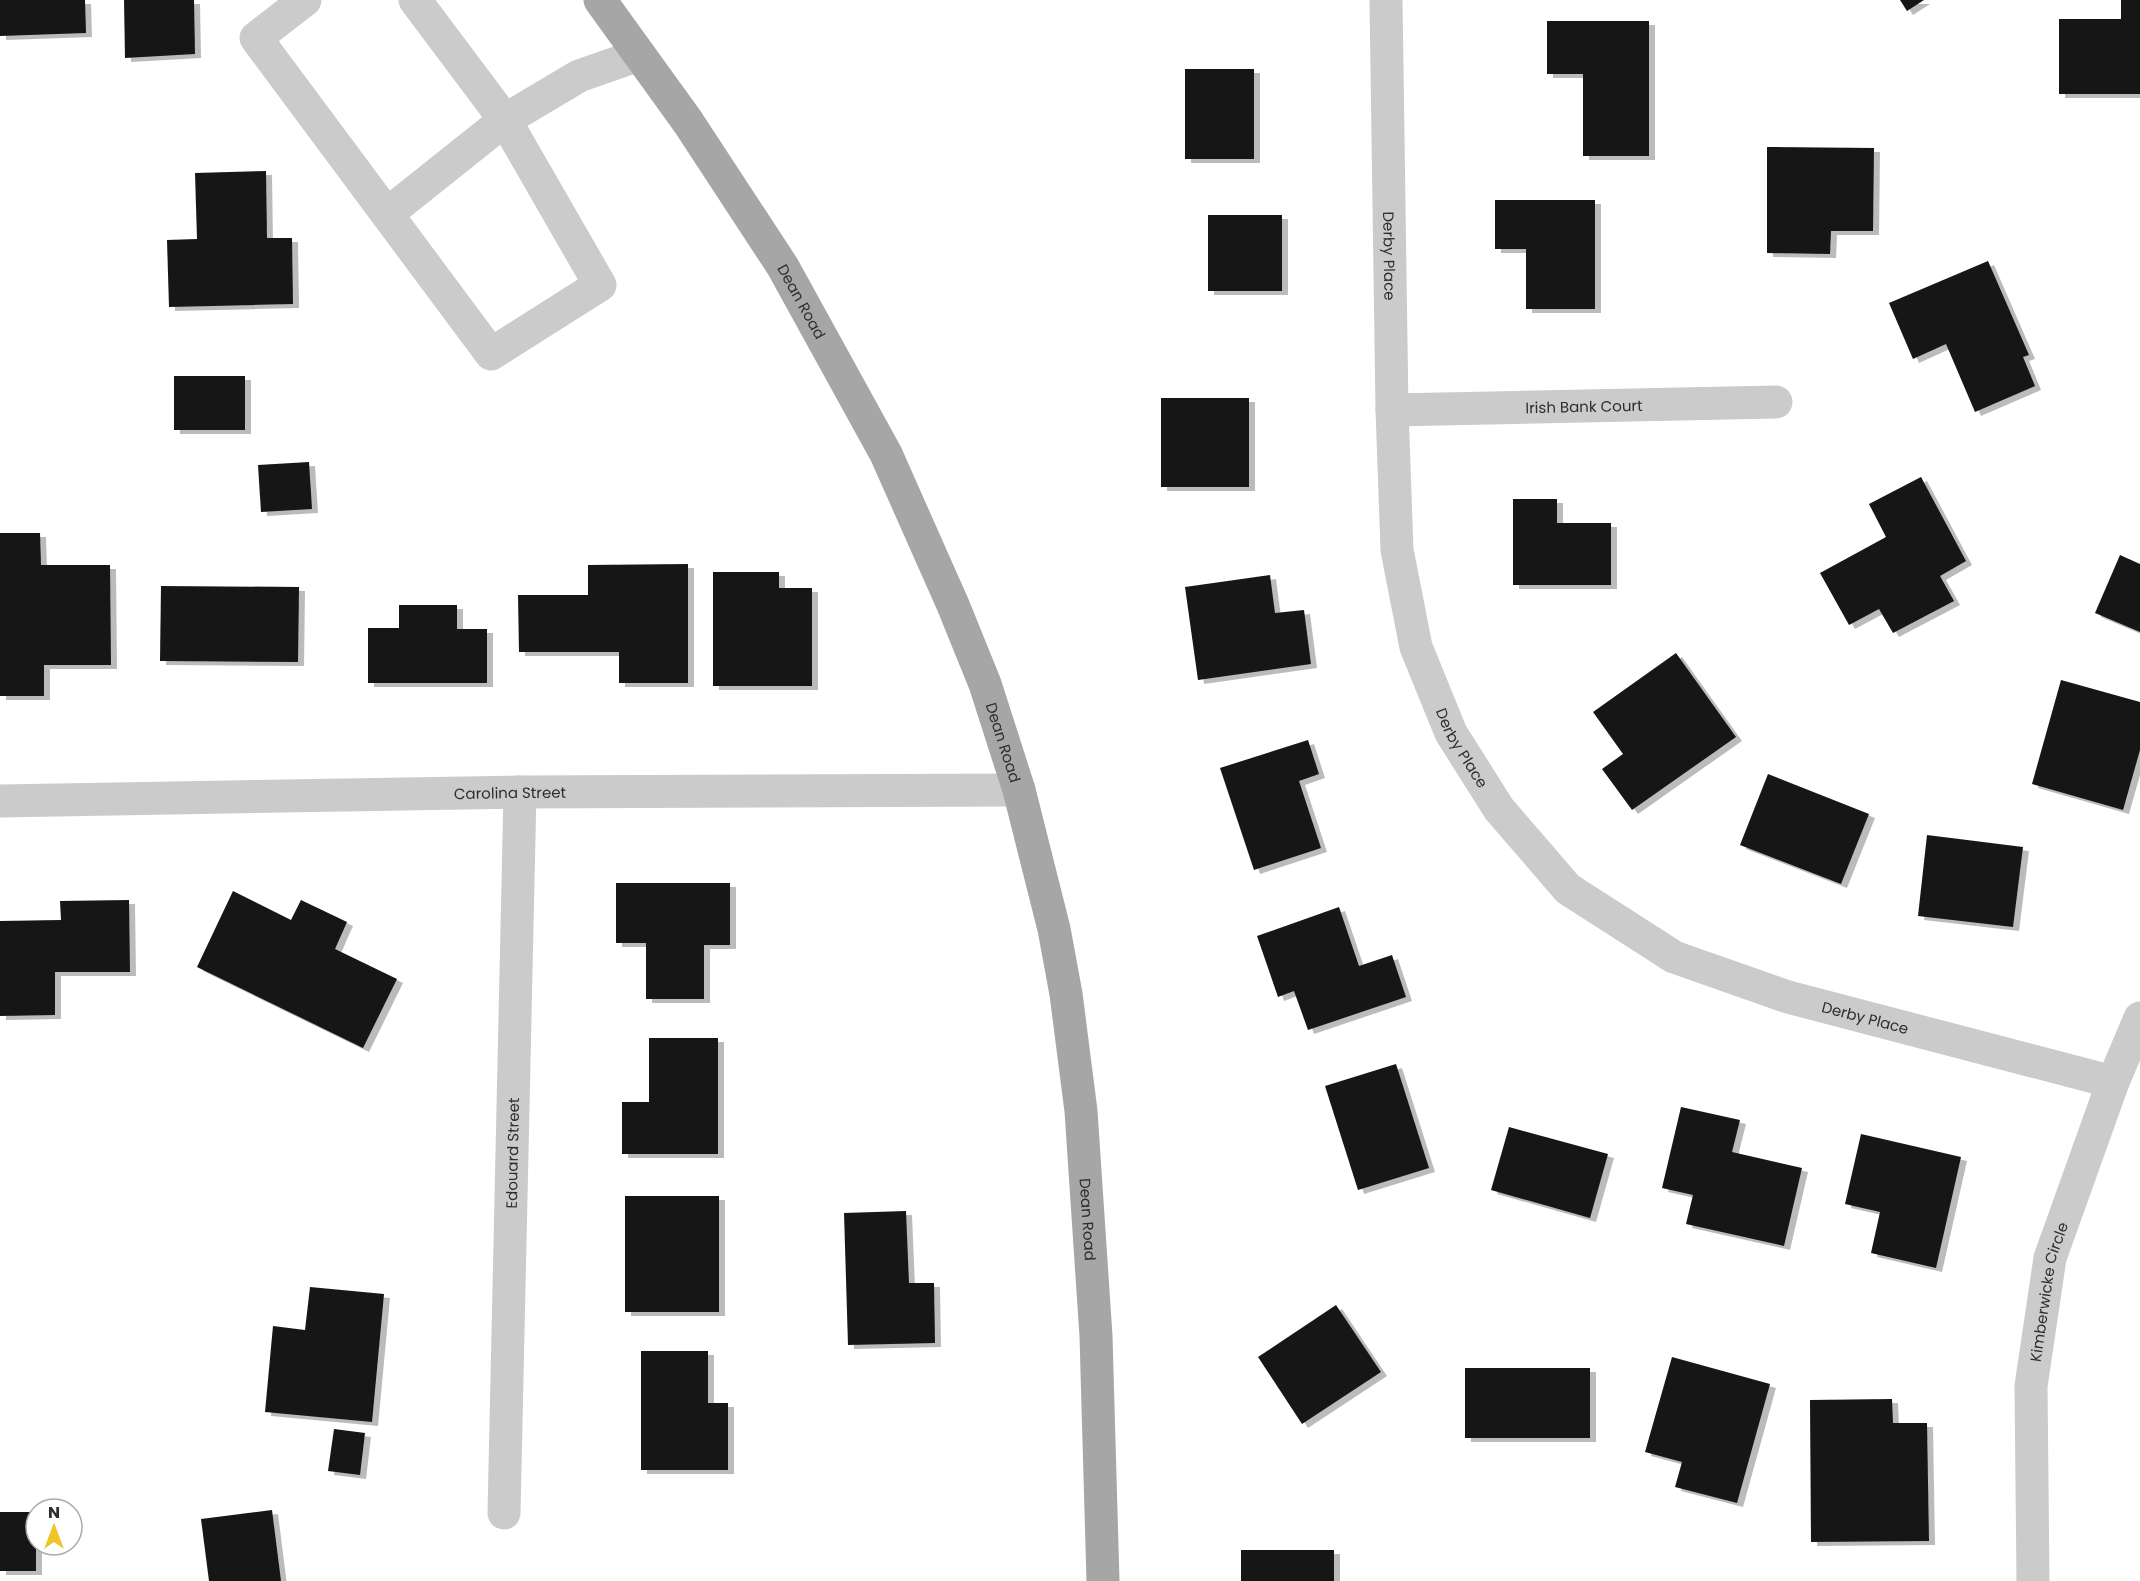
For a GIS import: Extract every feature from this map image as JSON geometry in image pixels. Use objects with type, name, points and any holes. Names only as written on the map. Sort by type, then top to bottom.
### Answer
[{"type":"main road","name":"Dean Road","points":[[600,0],[688,122],[783,267],[886,454],[954,605],[985,684],[1019,789],[1054,929],[1066,994],[1081,1112],[1096,1336],[1103,1581]]},
{"type":"street","points":[[305,0],[256,38],[491,354],[600,285],[505,120],[415,0]]},
{"type":"street","name":"Derby Place","points":[[1386,0],[1392,410],[1397,550],[1416,647],[1451,734],[1499,809],[1568,889],[1674,957],[1788,997],[2113,1082]]},
{"type":"street","points":[[387,214],[505,120],[579,76],[639,55]]},
{"type":"street","name":"Irish Bank Court","points":[[1392,410],[1776,402]]},
{"type":"street","name":"Carolina Street","points":[[0,801],[520,792],[1019,789]]},
{"type":"street","name":"Edouard Street","points":[[504,1513],[520,792]]},
{"type":"street","name":"Kimberwicke Circle","points":[[2033,1581],[2031,1386],[2050,1258],[2113,1082],[2140,1018]]},
{"type":"building","points":[[0,0],[85,0],[86,33],[0,36]]},
{"type":"building","points":[[124,0],[194,0],[195,54],[125,58]]},
{"type":"building","points":[[1900,0],[1924,0],[1907,11]]},
{"type":"building","points":[[2121,0],[2140,0],[2140,94],[2059,94],[2059,19],[2121,19]]},
{"type":"building","points":[[1547,21],[1649,21],[1649,156],[1583,156],[1583,74],[1547,74]]},
{"type":"building","points":[[1185,69],[1254,69],[1254,159],[1185,159]]},
{"type":"building","points":[[1767,147],[1874,148],[1873,231],[1831,231],[1830,254],[1767,253]]},
{"type":"building","points":[[266,171],[267,238],[292,238],[293,304],[169,307],[167,240],[197,239],[195,173]]},
{"type":"building","points":[[1495,200],[1595,200],[1595,309],[1526,309],[1526,249],[1495,249]]},
{"type":"building","points":[[1208,215],[1282,215],[1282,291],[1208,291]]},
{"type":"building","points":[[1988,261],[2029,355],[2023,357],[2035,386],[1975,412],[1946,344],[1913,359],[1889,303]]},
{"type":"building","points":[[174,376],[245,376],[245,430],[174,430]]},
{"type":"building","points":[[1161,398],[1249,398],[1249,487],[1161,487]]},
{"type":"building","points":[[309,462],[312,509],[261,512],[258,465]]},
{"type":"building","points":[[1921,477],[1966,561],[1940,576],[1954,601],[1893,633],[1879,609],[1849,625],[1820,573],[1886,537],[1869,504]]},
{"type":"building","points":[[1513,499],[1557,499],[1557,523],[1611,523],[1611,585],[1513,585]]},
{"type":"building","points":[[0,533],[40,533],[41,565],[110,565],[111,665],[44,665],[44,696],[0,696]]},
{"type":"building","points":[[2120,555],[2140,564],[2140,632],[2095,613]]},
{"type":"building","points":[[688,564],[688,683],[619,683],[619,652],[519,652],[518,595],[588,595],[588,565]]},
{"type":"building","points":[[713,572],[779,572],[779,588],[812,588],[812,686],[713,686]]},
{"type":"building","points":[[1270,575],[1275,613],[1304,610],[1311,664],[1198,680],[1185,587]]},
{"type":"building","points":[[161,586],[299,587],[298,662],[160,661]]},
{"type":"building","points":[[399,605],[457,605],[457,629],[487,629],[487,683],[368,683],[368,628],[399,628]]},
{"type":"building","points":[[1676,653],[1736,737],[1632,810],[1602,769],[1623,754],[1593,712]]},
{"type":"building","points":[[2061,680],[2140,702],[2140,750],[2123,810],[2032,784]]},
{"type":"building","points":[[1308,740],[1319,774],[1299,781],[1321,848],[1254,870],[1220,768]]},
{"type":"building","points":[[1768,774],[1869,814],[1841,884],[1740,845]]},
{"type":"building","points":[[1927,835],[2023,847],[2013,927],[1918,916]]},
{"type":"building","points":[[616,883],[730,883],[730,945],[704,945],[704,999],[646,999],[646,943],[616,943]]},
{"type":"building","points":[[233,891],[291,920],[301,900],[347,922],[335,949],[397,979],[363,1048],[197,967]]},
{"type":"building","points":[[129,900],[130,972],[55,972],[55,1015],[0,1016],[0,921],[61,920],[60,901]]},
{"type":"building","points":[[1339,907],[1359,966],[1392,955],[1406,997],[1308,1030],[1294,991],[1278,997],[1257,936]]},
{"type":"building","points":[[649,1038],[718,1038],[718,1154],[622,1154],[622,1102],[649,1102]]},
{"type":"building","points":[[1396,1064],[1429,1168],[1358,1190],[1325,1086]]},
{"type":"building","points":[[1681,1107],[1740,1120],[1732,1152],[1802,1168],[1784,1246],[1686,1224],[1693,1195],[1662,1188]]},
{"type":"building","points":[[1509,1127],[1608,1154],[1590,1218],[1491,1190]]},
{"type":"building","points":[[1861,1134],[1961,1157],[1936,1268],[1871,1253],[1880,1212],[1845,1204]]},
{"type":"building","points":[[625,1196],[719,1196],[719,1312],[625,1312]]},
{"type":"building","points":[[906,1211],[909,1283],[934,1283],[935,1343],[848,1345],[844,1213]]},
{"type":"building","points":[[310,1287],[384,1294],[372,1422],[265,1412],[273,1326],[305,1330]]},
{"type":"building","points":[[1336,1305],[1381,1372],[1302,1424],[1258,1357]]},
{"type":"building","points":[[641,1351],[708,1351],[708,1403],[728,1403],[728,1470],[641,1470]]},
{"type":"building","points":[[1672,1357],[1770,1384],[1737,1503],[1675,1487],[1682,1462],[1645,1452]]},
{"type":"building","points":[[1465,1368],[1590,1368],[1590,1438],[1465,1438]]},
{"type":"building","points":[[1892,1399],[1893,1423],[1927,1423],[1929,1541],[1811,1542],[1810,1400]]},
{"type":"building","points":[[334,1429],[365,1433],[360,1475],[328,1471]]},
{"type":"building","points":[[272,1510],[281,1581],[209,1581],[201,1519]]},
{"type":"building","points":[[0,1512],[24,1512],[24,1557],[36,1557],[36,1571],[0,1571]]},
{"type":"building","points":[[1241,1550],[1334,1550],[1334,1581],[1241,1581]]}]
